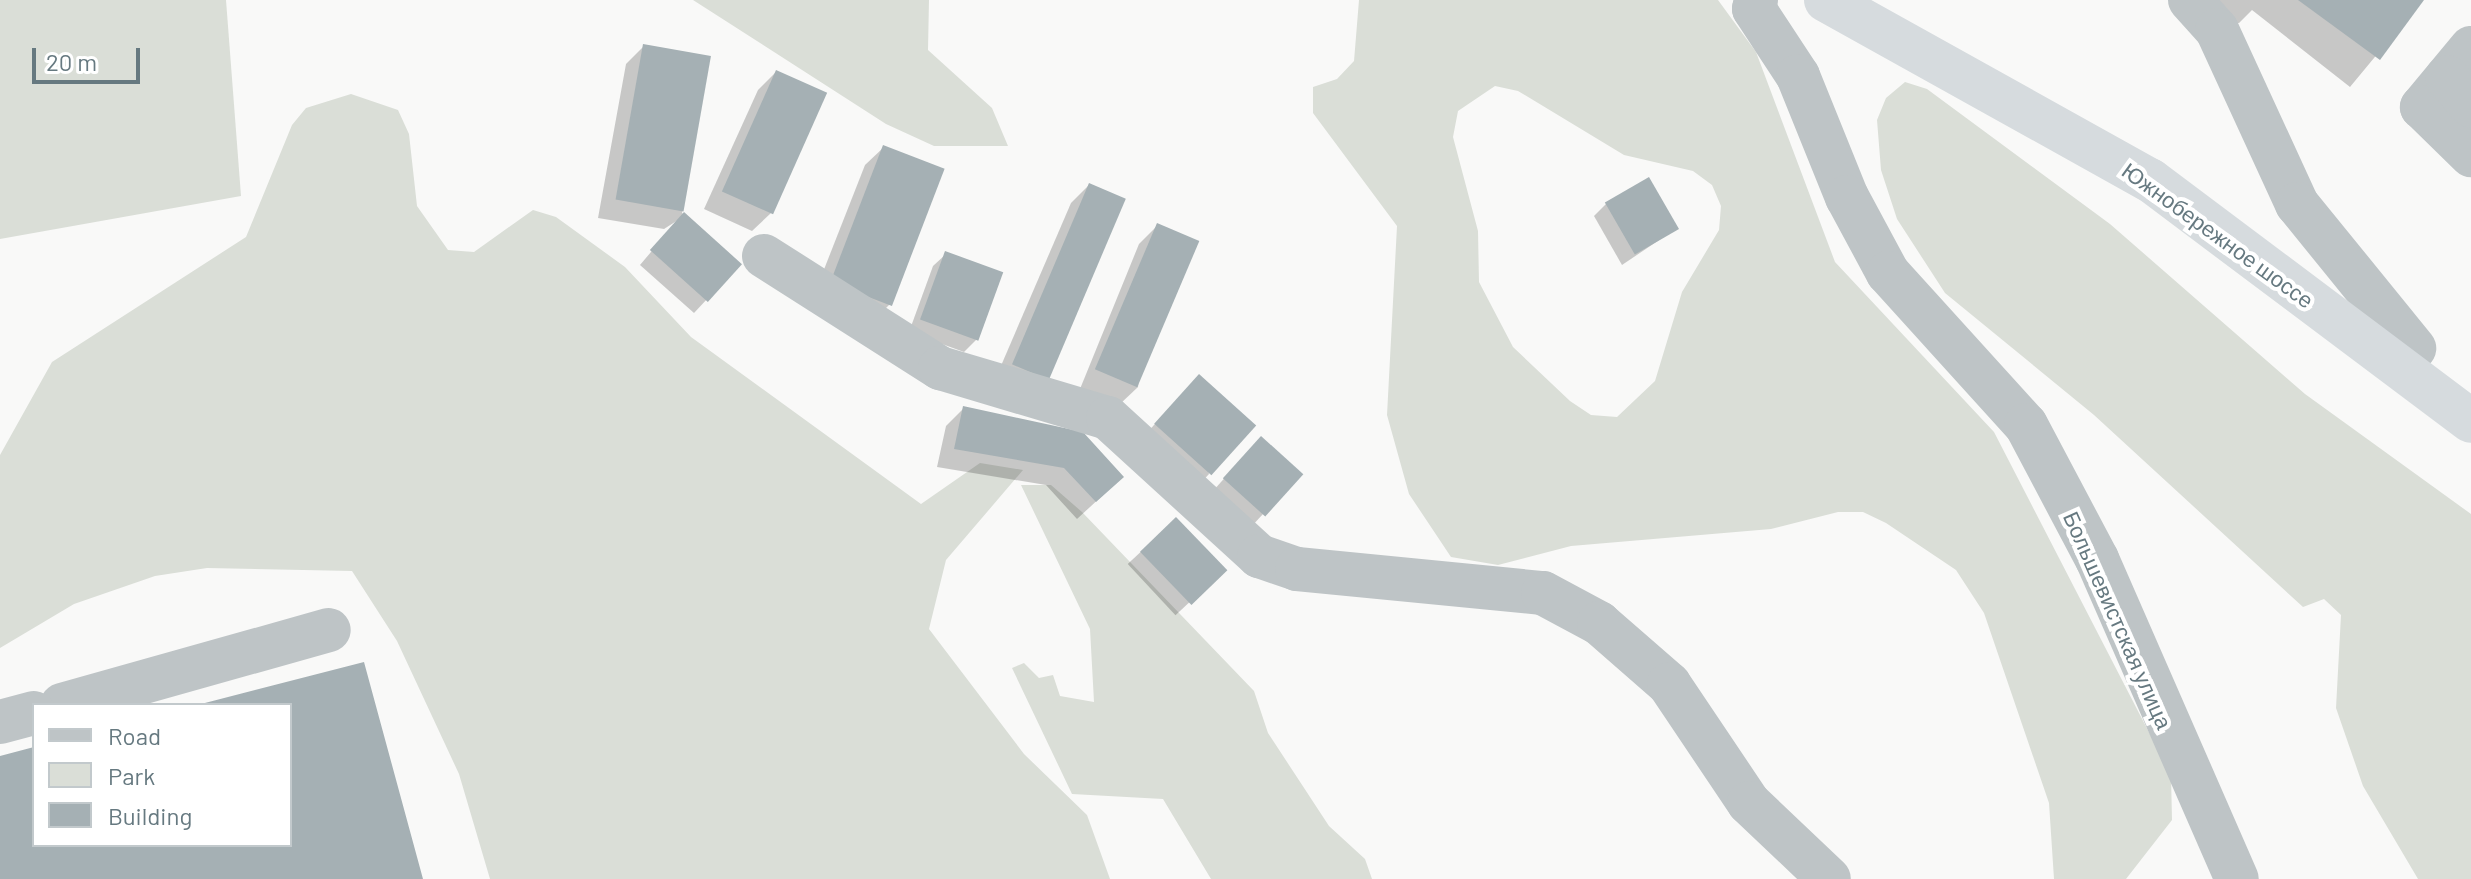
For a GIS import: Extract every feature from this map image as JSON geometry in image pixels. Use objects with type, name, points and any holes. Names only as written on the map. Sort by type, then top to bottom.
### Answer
[{"type":"highway","name":"Южнобережное шоссе","points":[[1826,0],[2150,180],[2471,421]]},
{"type":"highway","name":"Южнобережное шоссе","points":[[1877,0],[2193,183],[2471,391]]},
{"type":"street","points":[[2190,0],[2217,30],[2297,204],[2414,348]]},
{"type":"street","name":"Большевистская улица","points":[[1755,5],[1798,76],[1847,197],[1888,273],[2026,425],[2097,559],[2237,879]]},
{"type":"street","points":[[2463,77],[2422,107],[2471,155]]},
{"type":"street","points":[[764,256],[940,368],[1108,418],[1259,556],[1297,569],[1543,593],[1599,623],[1669,684],[1749,803],[1829,879]]},
{"type":"street","points":[[69,703],[329,630]]},
{"type":"street","points":[[0,722],[32,714]]},
{"type":"green space","points":[[0,0],[226,0],[241,196],[0,239]]},
{"type":"green space","points":[[693,0],[929,0],[928,50],[992,108],[1008,146],[934,146],[886,124]]},
{"type":"green space","points":[[1359,0],[1718,0],[1756,52],[1835,262],[1994,432],[2171,775],[2172,820],[2126,879],[2054,879],[2049,803],[1984,613],[1956,570],[1886,523],[1863,512],[1838,512],[1771,529],[1571,546],[1498,565],[1451,557],[1409,494],[1387,415],[1397,226],[1313,113],[1313,87],[1337,79],[1354,61]],"holes":[[[1495,86],[1518,91],[1624,155],[1693,171],[1712,185],[1721,206],[1719,230],[1682,292],[1655,381],[1617,417],[1591,415],[1570,401],[1513,347],[1479,282],[1478,231],[1453,137],[1458,111]]]},
{"type":"green space","points":[[1905,82],[1927,89],[2110,224],[2305,394],[2471,514],[2471,879],[2418,879],[2363,786],[2336,708],[2341,615],[2324,599],[2303,607],[2094,415],[1945,293],[1897,219],[1881,170],[1877,120],[1886,98]]},
{"type":"green space","points":[[351,94],[398,110],[409,134],[417,206],[448,250],[474,252],[533,210],[556,217],[625,267],[691,337],[921,504],[980,463],[1023,470],[946,560],[929,629],[1024,754],[1087,815],[1110,879],[490,879],[459,774],[397,641],[352,571],[207,568],[155,576],[74,604],[0,648],[0,455],[52,362],[246,237],[292,125],[306,108]]},
{"type":"green space","points":[[1021,485],[1051,485],[1082,512],[1254,691],[1268,733],[1329,826],[1365,859],[1372,879],[1211,879],[1163,799],[1072,794],[1012,668],[1024,663],[1039,678],[1053,675],[1060,696],[1094,702],[1090,629]]},
{"type":"building","points":[[2298,0],[2424,0],[2380,60]]},
{"type":"building","points":[[643,44],[711,56],[684,212],[616,200]]},
{"type":"building","points":[[776,70],[827,93],[773,214],[722,192]]},
{"type":"building","points":[[883,145],[945,169],[892,306],[830,282]]},
{"type":"building","points":[[1649,177],[1679,229],[1635,254],[1605,202]]},
{"type":"building","points":[[1089,183],[1126,199],[1049,380],[1012,364]]},
{"type":"building","points":[[684,212],[742,264],[708,302],[650,250]]},
{"type":"building","points":[[1157,223],[1199,241],[1137,387],[1095,369]]},
{"type":"building","points":[[945,251],[1003,272],[978,341],[920,320]]},
{"type":"building","points":[[1199,374],[1256,426],[1211,475],[1154,424]]},
{"type":"building","points":[[963,406],[1083,432],[1124,477],[1096,502],[1064,468],[954,449]]},
{"type":"building","points":[[1261,436],[1303,474],[1265,516],[1223,478]]},
{"type":"building","points":[[1176,517],[1227,570],[1191,605],[1140,552]]},
{"type":"building","points":[[364,662],[423,879],[0,879],[0,756],[32,748],[32,847],[292,847],[292,703],[205,703]]}]
